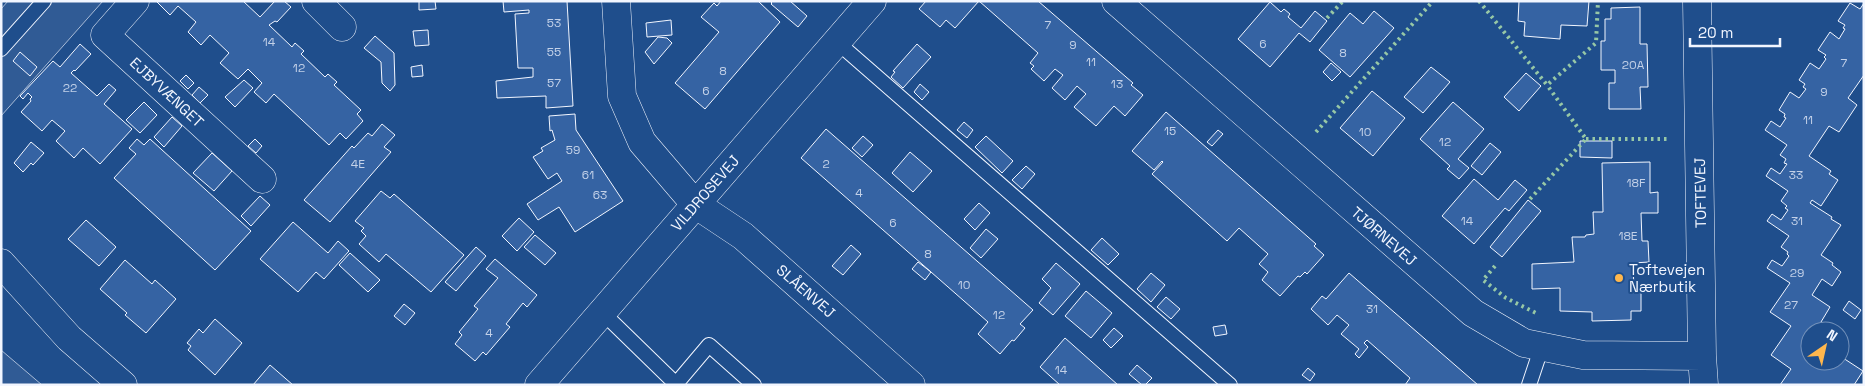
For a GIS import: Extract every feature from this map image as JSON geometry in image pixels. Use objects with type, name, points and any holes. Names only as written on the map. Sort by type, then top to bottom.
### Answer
[{"type":"street","name":"EJBYVÆNGET","points":[[135,1],[105,35],[262,180]]},
{"type":"street","points":[[316,1],[342,27]]},
{"type":"street","name":"SLÅENVEJ","points":[[616,1],[622,96],[642,142],[695,204],[743,236],[911,385]]},
{"type":"street","name":"VILDROSEVEJ","points":[[539,385],[872,1]]},
{"type":"street","name":"TJØRNEVEJ","points":[[1116,1],[1473,313],[1524,343],[1583,355],[1702,356]]},
{"type":"street","name":"TOFTEVEJ","points":[[1697,1],[1704,385]]},
{"type":"street","points":[[1,264],[69,338],[122,385]]},
{"type":"street","points":[[1,291],[69,338]]},
{"type":"lane","points":[[1,49],[44,1]]},
{"type":"lane","points":[[837,42],[1230,385]]},
{"type":"lane","points":[[602,312],[676,384],[709,345],[754,385]]},
{"type":"lane","points":[[1529,385],[1542,346]]},
{"type":"shaded area","points":[[8,1],[103,1],[1,116],[1,9]]},
{"type":"shaded area","points":[[1,350],[42,385],[1,385]]},
{"type":"building","points":[[156,1],[243,1],[260,17],[275,1],[284,1],[291,7],[277,22],[275,21],[269,25],[292,47],[295,43],[304,51],[301,54],[325,77],[328,74],[337,82],[334,85],[361,110],[357,114],[363,121],[346,139],[340,133],[329,145],[274,94],[266,103],[254,92],[262,83],[248,69],[238,79],[220,63],[229,53],[210,35],[201,45],[188,32],[196,22],[178,6],[170,15]]},
{"type":"building","points":[[419,1],[435,1],[436,9],[419,10]]},
{"type":"building","points":[[503,1],[567,1],[573,106],[546,108],[546,96],[497,98],[496,81],[533,77],[533,68],[518,68],[515,14],[529,13],[529,10],[504,12]]},
{"type":"building","points":[[721,1],[758,1],[780,22],[705,109],[675,83],[719,32],[701,17],[714,3],[717,6]]},
{"type":"building","points":[[770,1],[790,1],[807,16],[798,27],[771,4]]},
{"type":"building","points":[[926,1],[979,1],[955,28],[946,20],[940,27],[919,9]]},
{"type":"building","points":[[979,1],[1038,1],[1133,83],[1131,85],[1143,95],[1125,116],[1114,106],[1096,126],[1074,107],[1086,94],[1077,86],[1065,100],[1052,88],[1063,75],[1055,69],[1044,81],[1031,69],[1034,66],[1030,63],[1038,53]]},
{"type":"building","points":[[1519,1],[1589,1],[1587,26],[1561,25],[1560,39],[1524,36],[1525,22],[1518,21]]},
{"type":"building","points":[[1270,2],[1281,12],[1284,9],[1290,14],[1288,17],[1301,28],[1315,11],[1327,21],[1310,42],[1299,33],[1270,67],[1238,39]]},
{"type":"building","points":[[1850,3],[1860,9],[1864,3],[1864,75],[1848,98],[1857,105],[1839,132],[1829,126],[1809,156],[1831,171],[1829,174],[1838,180],[1821,206],[1812,200],[1810,203],[1841,225],[1821,255],[1833,263],[1832,265],[1841,272],[1832,286],[1822,279],[1812,295],[1830,307],[1822,321],[1800,321],[1800,371],[1850,371],[1850,363],[1863,371],[1854,385],[1780,385],[1791,369],[1771,355],[1791,326],[1770,312],[1790,283],[1767,268],[1772,260],[1782,266],[1789,256],[1788,252],[1781,247],[1789,236],[1767,221],[1772,214],[1781,220],[1788,210],[1785,208],[1787,206],[1781,201],[1788,191],[1766,176],[1771,168],[1780,174],[1787,164],[1784,163],[1786,159],[1780,155],[1787,145],[1765,130],[1771,121],[1780,127],[1786,118],[1784,117],[1785,114],[1779,110],[1790,92],[1799,98],[1806,89],[1803,87],[1805,84],[1799,80],[1810,63],[1819,69],[1826,59],[1824,57],[1826,55],[1818,50],[1830,32],[1839,39],[1845,29],[1843,28],[1845,25],[1838,21]]},
{"type":"building","points":[[1640,7],[1640,44],[1647,44],[1648,87],[1640,87],[1641,109],[1609,109],[1609,83],[1615,83],[1615,70],[1601,70],[1601,41],[1605,41],[1605,19],[1611,19],[1611,8]]},
{"type":"building","points":[[1374,11],[1394,28],[1350,77],[1319,50],[1350,13],[1363,24]]},
{"type":"building","points":[[671,20],[672,35],[647,37],[646,23]]},
{"type":"building","points":[[428,30],[429,45],[415,46],[413,31]]},
{"type":"building","points":[[375,36],[394,53],[395,85],[390,91],[382,83],[381,62],[364,48]]},
{"type":"building","points":[[658,37],[667,38],[672,43],[654,64],[645,52]]},
{"type":"building","points":[[80,44],[91,54],[71,73],[97,96],[109,84],[116,90],[104,104],[132,129],[100,164],[83,148],[74,158],[56,141],[65,131],[52,120],[42,131],[21,112],[31,101],[32,97],[28,93],[23,99],[20,96],[53,61],[60,67]]},
{"type":"building","points":[[917,44],[931,57],[903,88],[891,77],[895,72],[893,71]]},
{"type":"building","points":[[20,52],[37,67],[30,76],[13,61]]},
{"type":"building","points":[[1331,63],[1341,72],[1332,81],[1323,72]]},
{"type":"building","points":[[422,65],[423,76],[412,77],[411,67]]},
{"type":"building","points":[[1431,67],[1450,82],[1423,113],[1404,97]]},
{"type":"building","points":[[1526,73],[1541,86],[1519,111],[1504,97]]},
{"type":"building","points":[[186,75],[194,83],[188,89],[180,81]]},
{"type":"building","points":[[244,80],[253,88],[235,107],[225,97]]},
{"type":"building","points":[[920,84],[929,92],[922,100],[914,92]]},
{"type":"building","points":[[199,87],[208,95],[200,103],[192,95]]},
{"type":"building","points":[[1372,91],[1405,118],[1373,156],[1340,128]]},
{"type":"building","points":[[144,102],[157,115],[140,133],[126,120]]},
{"type":"building","points":[[1453,102],[1484,129],[1458,159],[1469,168],[1459,179],[1447,169],[1450,166],[1420,139]]},
{"type":"building","points":[[1166,112],[1316,244],[1314,246],[1324,255],[1307,274],[1305,272],[1300,277],[1298,276],[1280,296],[1262,280],[1268,272],[1259,264],[1268,254],[1239,228],[1227,241],[1152,174],[1162,161],[1154,170],[1132,151]]},
{"type":"building","points":[[575,114],[576,130],[623,201],[575,232],[559,207],[538,220],[527,204],[562,181],[557,173],[548,179],[533,157],[543,151],[541,148],[555,140],[552,130],[550,131],[549,116]]},
{"type":"building","points":[[172,117],[182,126],[164,147],[154,137]]},
{"type":"building","points":[[964,122],[973,130],[967,138],[957,130]]},
{"type":"building","points":[[382,124],[395,135],[384,147],[391,152],[330,222],[304,200],[352,146],[354,148],[368,133],[372,136]]},
{"type":"building","points":[[826,129],[1033,310],[1020,324],[1025,328],[1000,354],[978,334],[988,322],[801,158]]},
{"type":"building","points":[[1218,130],[1223,134],[1212,146],[1207,142]]},
{"type":"building","points":[[863,136],[873,145],[862,157],[852,148]]},
{"type":"building","points":[[986,136],[1013,161],[1002,173],[975,147]]},
{"type":"building","points":[[137,139],[144,145],[150,139],[251,231],[215,270],[114,178],[136,154],[129,148]]},
{"type":"building","points":[[255,139],[262,146],[256,153],[248,146]]},
{"type":"building","points":[[1580,141],[1612,141],[1612,158],[1580,157]]},
{"type":"building","points":[[31,142],[44,153],[33,165],[31,163],[23,172],[14,163]]},
{"type":"building","points":[[1490,143],[1501,152],[1482,175],[1471,166]]},
{"type":"building","points":[[910,152],[932,171],[913,192],[892,173]]},
{"type":"building","points":[[212,153],[232,171],[214,191],[193,173]]},
{"type":"building","points":[[1650,162],[1650,193],[1658,192],[1658,213],[1641,213],[1642,241],[1648,241],[1649,262],[1633,263],[1634,290],[1641,290],[1641,311],[1631,311],[1631,320],[1592,321],[1592,312],[1560,311],[1560,288],[1532,289],[1532,264],[1574,262],[1572,237],[1585,237],[1586,235],[1594,234],[1593,212],[1603,212],[1602,163]]},
{"type":"building","points":[[1026,166],[1035,174],[1022,189],[1012,180]]},
{"type":"building","points":[[1474,179],[1498,200],[1515,180],[1527,190],[1509,211],[1505,208],[1474,244],[1442,216]]},
{"type":"building","points":[[381,191],[390,198],[394,194],[464,255],[431,292],[386,254],[379,262],[359,244],[366,236],[361,231],[364,228],[355,221]]},
{"type":"building","points":[[260,196],[270,205],[251,226],[241,216]]},
{"type":"building","points":[[1528,200],[1541,211],[1502,257],[1490,247]]},
{"type":"building","points":[[979,203],[990,213],[975,230],[964,219]]},
{"type":"building","points":[[519,218],[534,232],[517,251],[502,236]]},
{"type":"building","points":[[86,220],[116,247],[99,266],[68,239]]},
{"type":"building","points":[[293,222],[328,253],[338,241],[349,251],[324,279],[316,272],[298,292],[260,259]]},
{"type":"building","points":[[986,229],[998,239],[981,258],[970,248]]},
{"type":"building","points":[[535,235],[556,253],[545,265],[524,247]]},
{"type":"building","points":[[1102,238],[1119,254],[1108,265],[1091,250]]},
{"type":"building","points":[[851,245],[861,254],[843,275],[832,266]]},
{"type":"building","points":[[476,247],[486,256],[456,291],[445,282]]},
{"type":"building","points":[[350,253],[380,280],[368,292],[339,265]]},
{"type":"building","points":[[495,259],[537,295],[527,307],[523,303],[506,324],[510,327],[486,355],[483,352],[475,361],[455,344],[462,335],[459,332],[478,309],[474,306],[498,278],[486,269]]},
{"type":"building","points":[[125,260],[152,284],[155,280],[176,299],[146,333],[125,315],[127,313],[100,289]]},
{"type":"building","points":[[918,262],[931,272],[925,280],[912,269]]},
{"type":"building","points":[[1056,263],[1080,284],[1053,315],[1039,303],[1051,288],[1042,279]]},
{"type":"building","points":[[1151,273],[1165,285],[1151,302],[1137,289]]},
{"type":"building","points":[[1349,273],[1478,385],[1405,385],[1410,378],[1367,340],[1364,343],[1368,347],[1359,358],[1355,354],[1359,349],[1341,334],[1349,325],[1337,315],[1328,325],[1311,309],[1322,296],[1326,299]]},
{"type":"building","points":[[1086,291],[1112,313],[1091,338],[1065,316]]},
{"type":"building","points":[[1166,297],[1180,309],[1171,319],[1157,307]]},
{"type":"building","points":[[1849,301],[1861,310],[1855,319],[1843,310]]},
{"type":"building","points":[[404,304],[415,313],[405,325],[394,316]]},
{"type":"building","points":[[215,319],[242,343],[215,375],[188,350],[191,346],[187,343],[199,329],[203,333]]},
{"type":"building","points":[[1225,325],[1227,334],[1215,336],[1213,327]]},
{"type":"building","points":[[1114,328],[1123,336],[1111,348],[1103,340]]},
{"type":"building","points":[[1065,338],[1118,385],[1060,385],[1040,367]]},
{"type":"building","points":[[270,365],[293,385],[253,385]]},
{"type":"building","points":[[1137,365],[1152,378],[1145,385],[1142,385],[1129,374]]},
{"type":"building","points":[[1308,368],[1315,374],[1310,381],[1302,375]]},
{"type":"hedge","points":[[1327,18],[1343,1]]},
{"type":"hedge","points":[[1316,132],[1433,1]]},
{"type":"hedge","points":[[1479,1],[1547,85],[1596,43],[1598,1]]},
{"type":"hedge","points":[[1530,199],[1586,139],[1547,85]]},
{"type":"hedge","points":[[1586,139],[1668,139]]},
{"type":"hedge","points":[[1495,266],[1483,280],[1506,298],[1536,313]]},
{"type":"place","name":"Toftevejen Nærbutik","points":[[1619,278]]}]
